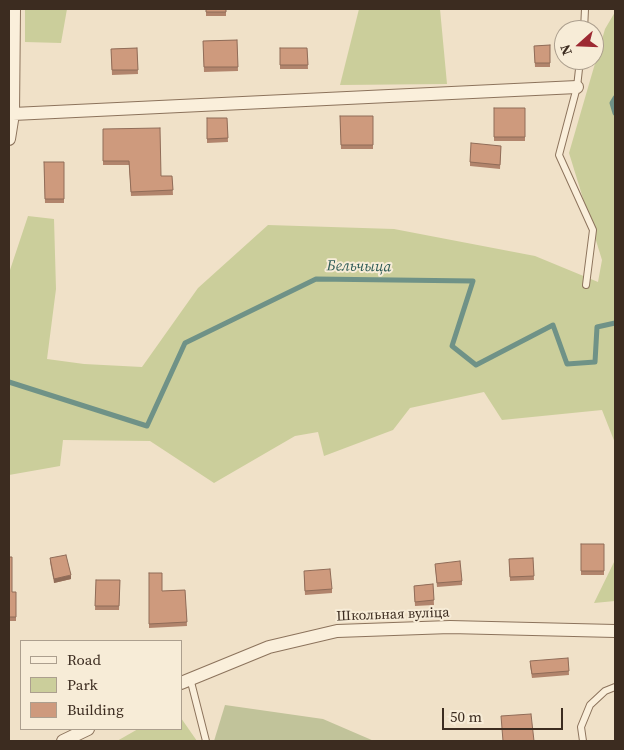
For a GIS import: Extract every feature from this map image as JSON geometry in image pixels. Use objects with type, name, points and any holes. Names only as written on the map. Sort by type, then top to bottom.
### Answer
[{"type":"street","points":[[9,139],[13,114],[14,9]]},
{"type":"street","points":[[13,114],[577,87]]},
{"type":"street","name":"Школьная вуліца","points":[[185,681],[269,647],[337,631],[450,627],[615,631]]},
{"type":"street","points":[[63,741],[86,730]]},
{"type":"lane","points":[[579,70],[577,87],[559,156],[593,230],[586,285]]},
{"type":"lane","points":[[185,681],[206,741]]},
{"type":"lane","points":[[583,741],[581,728],[590,705],[605,691],[615,687]]},
{"type":"green space","points":[[25,9],[67,9],[61,43],[25,42]]},
{"type":"green space","points":[[359,9],[440,9],[447,84],[340,85]]},
{"type":"green space","points":[[615,12],[615,443],[602,410],[502,420],[484,392],[410,408],[393,430],[324,456],[318,432],[295,436],[214,483],[150,441],[63,440],[60,466],[9,475],[9,273],[28,216],[54,219],[56,289],[47,359],[84,364],[142,367],[198,288],[268,225],[394,229],[535,256],[598,282],[602,260],[569,153],[593,70],[604,70],[605,29]]},
{"type":"green space","points":[[615,560],[615,601],[594,603]]},
{"type":"green space","points":[[225,705],[323,719],[374,741],[214,741]]},
{"type":"green space","points":[[182,719],[197,741],[117,741],[136,730],[182,730]]},
{"type":"building","points":[[206,9],[226,9],[226,12],[206,12]]},
{"type":"building","points":[[237,40],[238,67],[204,67],[203,41]]},
{"type":"building","points":[[550,45],[550,63],[535,63],[534,46]]},
{"type":"building","points":[[137,48],[138,70],[112,70],[111,49]]},
{"type":"building","points":[[280,48],[307,48],[308,65],[280,65]]},
{"type":"building","points":[[494,108],[525,108],[525,137],[494,137]]},
{"type":"building","points":[[340,116],[373,116],[373,145],[341,145]]},
{"type":"building","points":[[207,118],[227,118],[228,138],[207,139]]},
{"type":"building","points":[[160,128],[161,176],[172,176],[173,190],[131,192],[129,161],[103,161],[103,129]]},
{"type":"building","points":[[471,143],[501,146],[500,165],[470,162]]},
{"type":"building","points":[[44,162],[64,162],[64,199],[45,199]]},
{"type":"building","points":[[581,544],[604,544],[604,571],[581,571]]},
{"type":"building","points":[[66,555],[71,575],[54,579],[50,558]]},
{"type":"building","points":[[9,557],[12,557],[12,592],[16,592],[16,617],[9,617]]},
{"type":"building","points":[[533,558],[534,576],[510,577],[509,559]]},
{"type":"building","points":[[460,561],[462,581],[437,583],[435,564]]},
{"type":"building","points":[[330,569],[332,589],[305,591],[304,571]]},
{"type":"building","points":[[149,573],[162,573],[162,591],[185,590],[187,622],[149,624]]},
{"type":"building","points":[[96,580],[120,580],[119,606],[95,606]]},
{"type":"building","points":[[433,584],[434,600],[415,602],[414,586]]},
{"type":"building","points":[[568,658],[569,671],[532,674],[530,661]]},
{"type":"building","points":[[531,714],[534,741],[503,741],[501,716]]},
{"type":"waterway","points":[[615,98],[612,103],[615,113]]},
{"type":"waterway","name":"Бельчыца","points":[[9,382],[147,426],[185,343],[316,279],[473,281],[452,346],[476,365],[553,325],[567,364],[595,362],[597,327],[615,323]]}]
